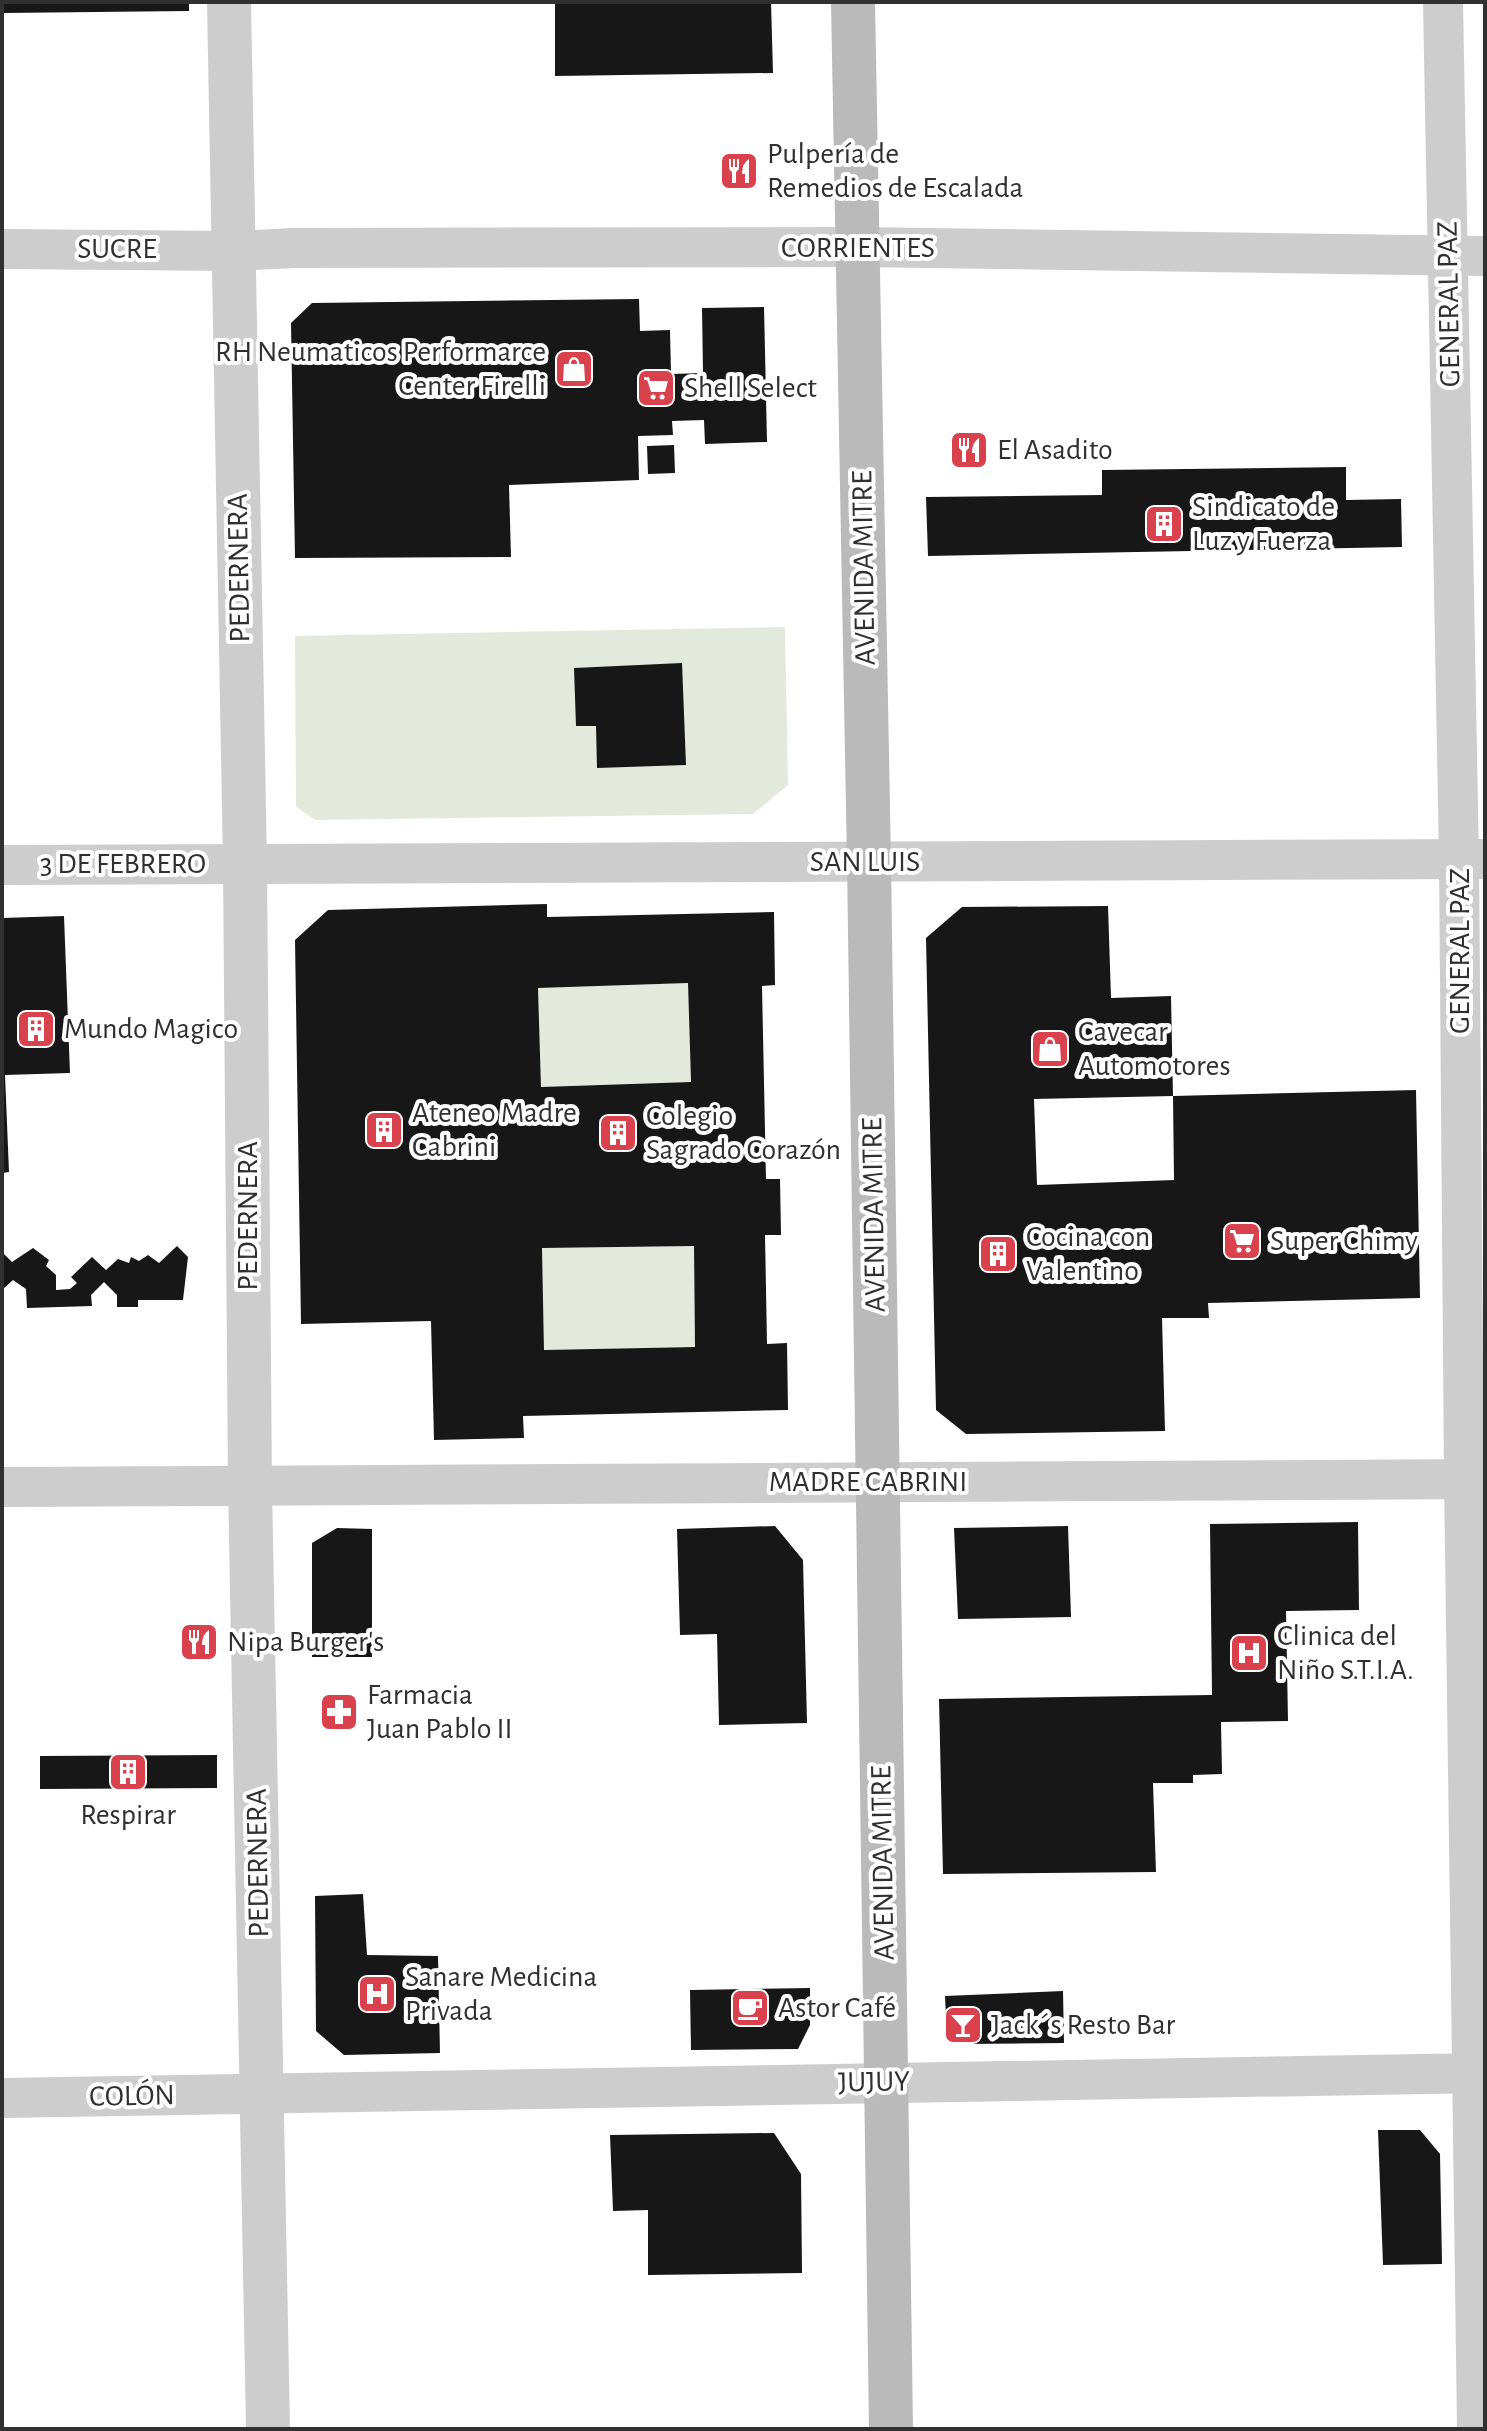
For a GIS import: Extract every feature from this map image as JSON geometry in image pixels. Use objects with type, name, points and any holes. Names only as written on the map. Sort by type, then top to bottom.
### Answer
[{"type":"main road","name":"AVENIDA MITRE","points":[[853,2],[869,862],[891,2429]]},
{"type":"street","name":"PEDERNERA","points":[[229,2],[245,864],[250,1486],[268,2429]]},
{"type":"street","name":"GENERAL PAZ","points":[[1443,2],[1466,256],[1472,859],[1477,2429]]},
{"type":"street","name":"CORRIENTES","points":[[232,251],[310,248],[857,247],[1466,256]]},
{"type":"street","name":"SUCRE","points":[[2,249],[232,251]]},
{"type":"street","name":"SAN LUIS","points":[[245,864],[1472,859]]},
{"type":"street","name":"3 DE FEBRERO","points":[[2,865],[245,864]]},
{"type":"street","name":"MADRE CABRINI","points":[[2,1487],[1474,1479]]},
{"type":"street","name":"JUJUY","points":[[263,2094],[1478,2073]]},
{"type":"street","name":"COLÓN","points":[[2,2098],[263,2094]]},
{"type":"shaded area","points":[[785,627],[788,785],[753,814],[315,820],[296,807],[295,636]]},
{"type":"shaded area","points":[[688,983],[691,1082],[541,1087],[538,988]]},
{"type":"shaded area","points":[[694,1246],[695,1347],[544,1350],[542,1248]]},
{"type":"building","points":[[2,2],[189,2],[189,11],[2,13]]},
{"type":"building","points":[[555,2],[771,2],[773,73],[555,76]]},
{"type":"building","points":[[639,299],[640,331],[670,330],[671,374],[703,373],[702,308],[764,307],[767,442],[705,444],[704,420],[672,421],[673,435],[638,436],[639,480],[509,485],[511,557],[295,558],[291,323],[312,303]]},
{"type":"building","points":[[674,445],[675,473],[648,474],[647,446]]},
{"type":"building","name":"Sindicato de Luz y Fuerza","points":[[1346,467],[1346,500],[1401,499],[1402,547],[928,556],[926,497],[1102,495],[1102,470]]},
{"type":"building","points":[[682,663],[686,765],[597,768],[596,726],[576,726],[574,668]]},
{"type":"building","name":"Colegio Sagrado Corazón","points":[[547,904],[547,917],[774,912],[775,985],[762,986],[766,1179],[780,1179],[781,1235],[765,1235],[767,1344],[787,1343],[788,1410],[523,1416],[524,1438],[434,1440],[431,1321],[301,1324],[295,940],[328,910]],"holes":[[[688,983],[691,1082],[541,1087],[538,988]],[[694,1246],[695,1347],[544,1350],[542,1248]]]},
{"type":"building","points":[[1108,906],[1111,998],[1171,996],[1173,1096],[1416,1090],[1420,1298],[1208,1303],[1209,1318],[1162,1318],[1165,1431],[966,1434],[936,1410],[926,938],[962,907]],"holes":[[[1173,1096],[1174,1180],[1037,1185],[1034,1099]]]},
{"type":"building","name":"Mundo Magico","points":[[64,916],[70,1073],[5,1075],[9,1172],[2,1173],[2,918]]},
{"type":"building","points":[[177,1246],[188,1257],[183,1300],[138,1300],[138,1307],[117,1307],[117,1295],[104,1282],[91,1295],[92,1306],[27,1308],[26,1289],[13,1280],[2,1290],[2,1252],[12,1262],[33,1248],[49,1260],[46,1266],[56,1275],[56,1290],[70,1289],[77,1283],[71,1277],[92,1257],[106,1270],[118,1259],[129,1263],[131,1257],[139,1261],[148,1255],[159,1263]]},
{"type":"building","name":"Clinica del Niño S.T.I.A.","points":[[1358,1522],[1359,1610],[1286,1611],[1288,1721],[1221,1722],[1222,1774],[1193,1775],[1193,1783],[1153,1783],[1156,1872],[943,1874],[939,1699],[1212,1695],[1210,1524]]},
{"type":"building","points":[[775,1526],[803,1560],[807,1723],[719,1725],[717,1634],[680,1635],[677,1529]]},
{"type":"building","points":[[1068,1526],[1071,1617],[958,1619],[954,1528]]},
{"type":"building","points":[[337,1528],[372,1529],[372,1657],[312,1657],[312,1543]]},
{"type":"building","name":"Respirar","points":[[217,1755],[217,1788],[40,1789],[40,1756]]},
{"type":"building","name":"Sanare Medicina Privada","points":[[363,1894],[367,1955],[438,1956],[440,2053],[344,2055],[316,2031],[315,1896]]},
{"type":"building","name":"Astor Café","points":[[810,1988],[810,2025],[798,2049],[691,2050],[690,1990]]},
{"type":"building","points":[[1063,1991],[1064,2043],[965,2044],[946,2017],[945,1996]]},
{"type":"building","points":[[1378,2130],[1420,2130],[1440,2154],[1442,2264],[1383,2265]]},
{"type":"building","points":[[774,2133],[801,2174],[802,2273],[648,2275],[648,2210],[613,2211],[610,2135]]},
{"type":"place","name":"Pulpería de Remedios de Escalada","points":[[739,171]]},
{"type":"place","name":"RH Neumaticos Performarce Center Firelli","points":[[574,369]]},
{"type":"place","name":"Shell Select","points":[[656,388]]},
{"type":"place","name":"El Asadito","points":[[969,450]]},
{"type":"place","name":"Sindicato de Luz y Fuerza","points":[[1164,524]]},
{"type":"place","name":"Mundo Magico","points":[[36,1029]]},
{"type":"place","name":"Cavecar Automotores","points":[[1050,1049]]},
{"type":"place","name":"Ateneo Madre Cabrini","points":[[384,1130]]},
{"type":"place","name":"Colegio Sagrado Corazón","points":[[618,1133]]},
{"type":"place","name":"Super Chimy","points":[[1242,1241]]},
{"type":"place","name":"Cocina con Valentino","points":[[998,1254]]},
{"type":"place","name":"Nipa Burger's","points":[[199,1642]]},
{"type":"place","name":"Clinica del Niño S.T.I.A.","points":[[1249,1653]]},
{"type":"place","name":"Farmacia Juan Pablo II","points":[[339,1712]]},
{"type":"place","name":"Respirar","points":[[128,1772]]},
{"type":"place","name":"Sanare Medicina Privada","points":[[377,1994]]},
{"type":"place","name":"Astor Café","points":[[750,2008]]},
{"type":"place","name":"Jack´s Resto Bar","points":[[963,2025]]}]
